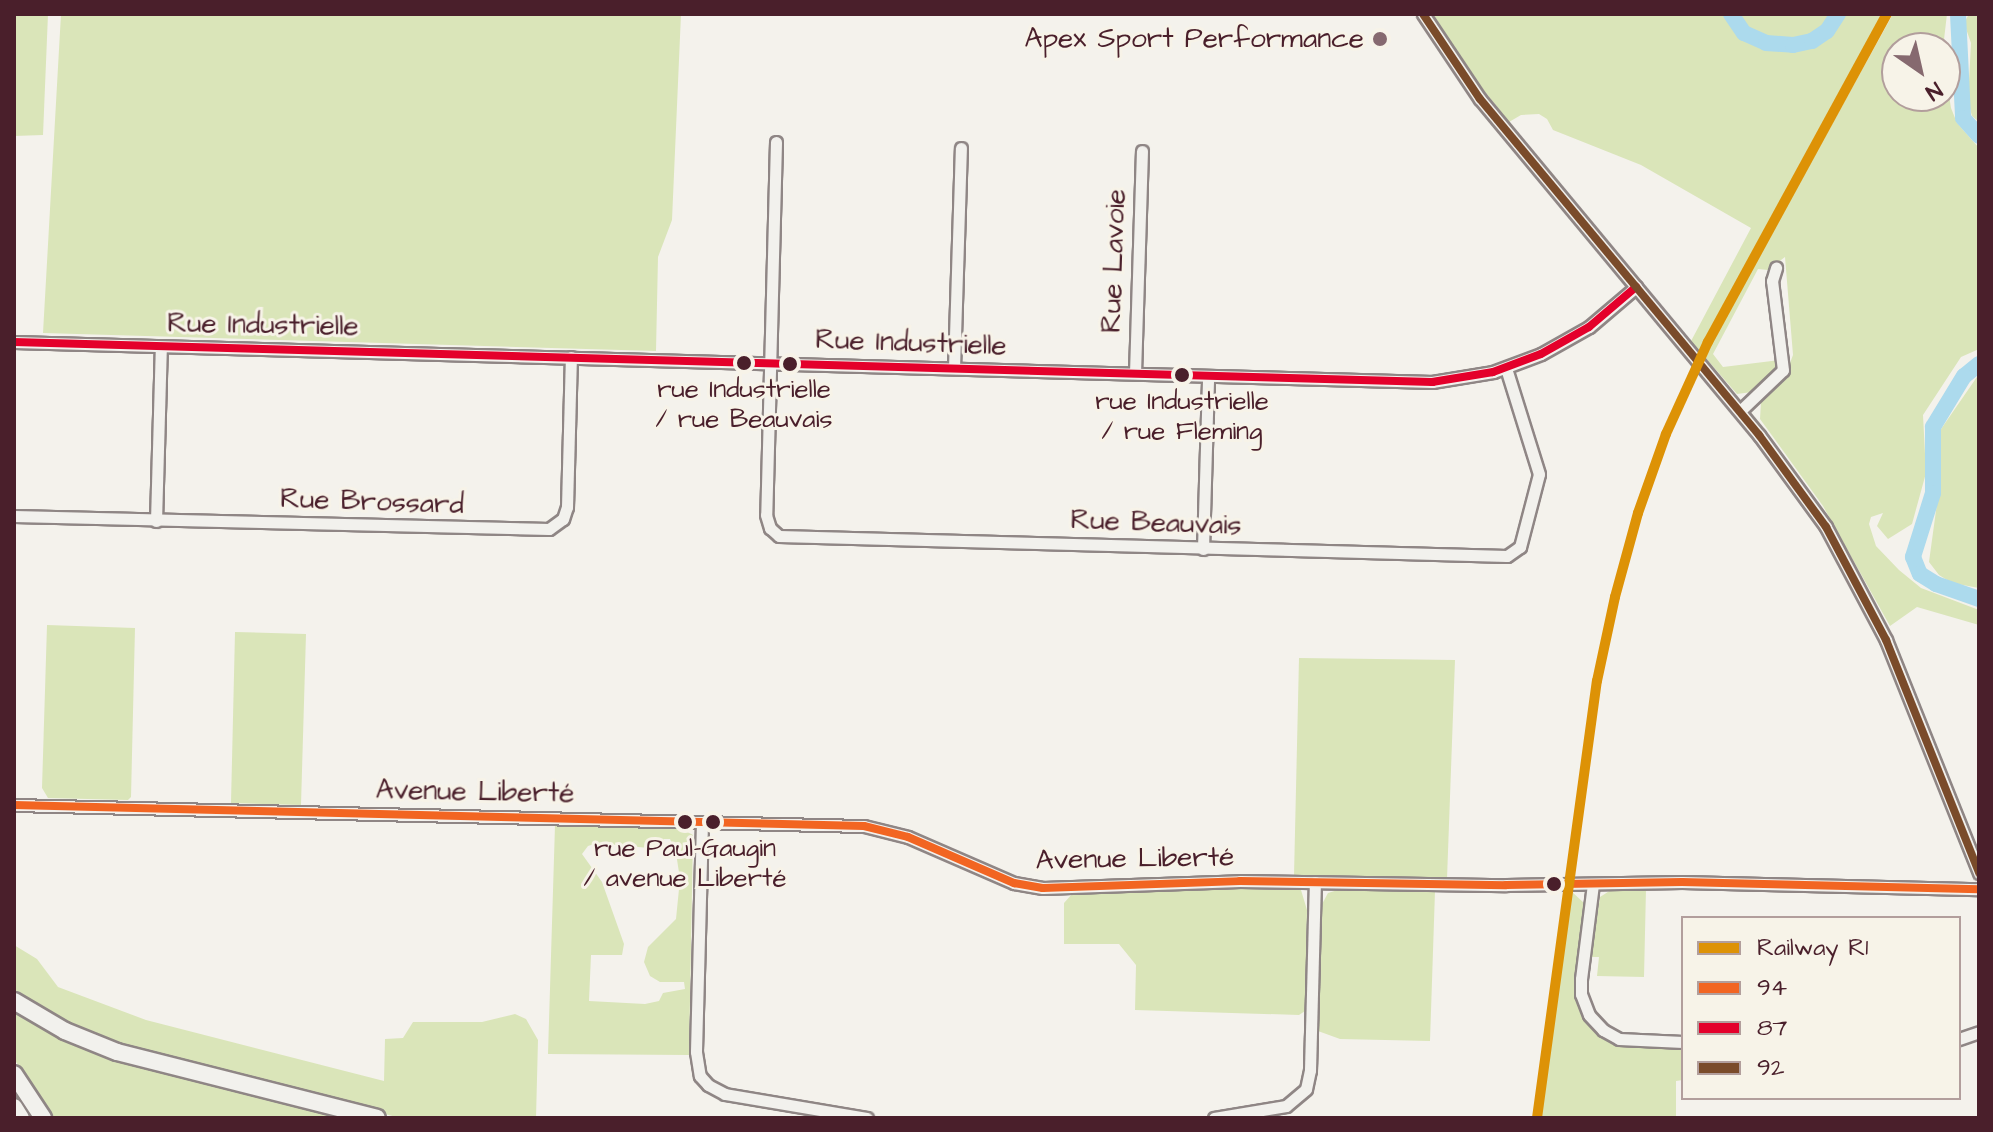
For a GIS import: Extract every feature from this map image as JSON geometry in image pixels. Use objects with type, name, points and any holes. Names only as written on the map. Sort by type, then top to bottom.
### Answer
[{"type":"highway","points":[[14,1001],[65,1031],[117,1052],[377,1118]]},
{"type":"highway","points":[[14,1074],[43,1118]]},
{"type":"highway","points":[[14,1107],[21,1118]]},
{"type":"street","points":[[1423,14],[1471,88],[1740,411],[1810,502],[1860,587],[1904,684],[1979,873]]},
{"type":"street","points":[[770,363],[776,142]]},
{"type":"street","points":[[954,368],[961,148]]},
{"type":"street","name":"Rue Lavoie","points":[[1135,373],[1142,151]]},
{"type":"street","points":[[1740,411],[1783,370],[1771,278],[1776,268]]},
{"type":"street","name":"Rue Industrielle","points":[[14,342],[1432,382],[1506,368],[1577,335],[1636,287]]},
{"type":"street","points":[[156,521],[161,347]]},
{"type":"street","name":"Rue Brossard","points":[[14,516],[549,529],[563,519],[567,507],[571,357]]},
{"type":"street","name":"Rue Beauvais","points":[[770,363],[766,515],[770,528],[779,536],[1501,557],[1512,554],[1522,540],[1539,474],[1506,368]]},
{"type":"street","points":[[1203,549],[1208,376]]},
{"type":"street","name":"Avenue Liberté","points":[[14,805],[877,828],[1033,887],[1315,882],[1682,882],[1979,889]]},
{"type":"street","points":[[702,822],[696,1052],[700,1076],[708,1085],[725,1094],[867,1118]]},
{"type":"street","points":[[1214,1118],[1286,1106],[1306,1089],[1310,1070],[1315,882]]},
{"type":"street","points":[[1593,884],[1581,979],[1581,994],[1589,1015],[1603,1030],[1619,1039],[1681,1042]]},
{"type":"green space","points":[[14,14],[48,14],[43,135],[14,136]]},
{"type":"green space","points":[[61,14],[681,14],[672,220],[658,257],[656,351],[43,333]]},
{"type":"green space","points":[[1433,14],[1882,14],[1700,352],[1690,343],[1751,228],[1641,165],[1553,130],[1547,119],[1539,114],[1521,115],[1509,122],[1467,69]]},
{"type":"green space","points":[[1893,14],[1947,14],[1945,32],[1883,32]]},
{"type":"green space","points":[[1969,14],[1979,14],[1979,122],[1972,116],[1968,101],[1971,43],[1964,23]]},
{"type":"green space","points":[[1881,36],[1881,112],[1953,112],[1957,123],[1979,148],[1979,349],[1961,357],[1923,415],[1926,473],[1912,524],[1888,539],[1877,526],[1883,513],[1871,517],[1869,524],[1876,546],[1899,570],[1921,588],[1979,610],[1979,625],[1917,607],[1890,626],[1823,506],[1760,419],[1761,402],[1784,379],[1793,355],[1785,257],[1768,270],[1758,269],[1713,354],[1723,367],[1780,360],[1779,367],[1752,392],[1737,394],[1704,356]]},
{"type":"green space","points":[[1979,374],[1979,588],[1952,583],[1939,575],[1929,562],[1938,496],[1939,432]]},
{"type":"green space","points":[[47,625],[135,628],[131,797],[128,800],[48,798],[42,788]]},
{"type":"green space","points":[[235,632],[306,634],[301,805],[231,803]]},
{"type":"green space","points":[[1299,658],[1455,660],[1447,879],[1294,876]]},
{"type":"green space","points":[[555,825],[682,829],[693,835],[689,1055],[548,1054]],"holes":[[[664,839],[670,839],[676,853],[680,879],[676,919],[648,947],[644,962],[650,976],[660,982],[684,982],[685,989],[663,993],[659,1001],[645,1004],[589,1001],[591,955],[622,955],[624,944],[602,882],[582,854],[588,846],[597,843],[659,849]]]},
{"type":"green space","points":[[1191,887],[1301,890],[1307,910],[1305,1011],[1299,1015],[1135,1010],[1136,965],[1119,944],[1064,944],[1064,903],[1072,894]]},
{"type":"green space","points":[[1341,889],[1435,891],[1430,1041],[1340,1039],[1318,1031],[1321,906],[1328,893]]},
{"type":"green space","points":[[1646,889],[1644,977],[1597,976],[1599,957],[1591,957],[1600,897],[1611,890]]},
{"type":"green space","points":[[1571,891],[1584,903],[1574,984],[1582,1016],[1597,1035],[1620,1046],[1681,1049],[1681,1080],[1676,1081],[1676,1118],[1541,1118]]},
{"type":"green space","points":[[14,945],[37,959],[58,987],[146,1020],[384,1081],[385,1039],[403,1038],[413,1022],[482,1022],[515,1014],[526,1019],[538,1040],[536,1118],[400,1118],[113,1042],[53,1016],[14,991]]},
{"type":"green space","points":[[14,1007],[28,1017],[357,1118],[54,1118],[14,1059]]},
{"type":"waterway","points":[[1731,14],[1744,33],[1766,43],[1793,45],[1812,41],[1827,31],[1838,14]]},
{"type":"waterway","points":[[1958,14],[1963,118],[1979,136]]},
{"type":"waterway","points":[[1979,364],[1964,376],[1933,427],[1933,493],[1913,557],[1920,574],[1936,584],[1979,599]]},
{"type":"rail line","name":"R1","points":[[1537,1118],[1597,681],[1615,597],[1638,513],[1666,434],[1708,342],[1887,14]]},
{"type":"transit line","name":"92","points":[[1423,14],[1480,99],[1759,435],[1826,527],[1886,640],[1979,873]]},
{"type":"transit line","name":"87","points":[[14,342],[1432,382],[1493,372],[1541,354],[1589,327],[1636,287]]},
{"type":"transit line","name":"94","points":[[14,805],[864,826],[908,837],[1014,883],[1043,888],[1240,881],[1506,885],[1682,882],[1979,889]]},
{"type":"place","name":"Apex Sport Performance","points":[[1380,39]]},
{"type":"place","name":"rue Industrielle / rue Beauvais","points":[[744,363]]},
{"type":"place","name":"rue Industrielle / rue Fleming","points":[[1182,375]]},
{"type":"place","name":"rue Paul-Gaugin / avenue Liberté","points":[[685,822]]}]
